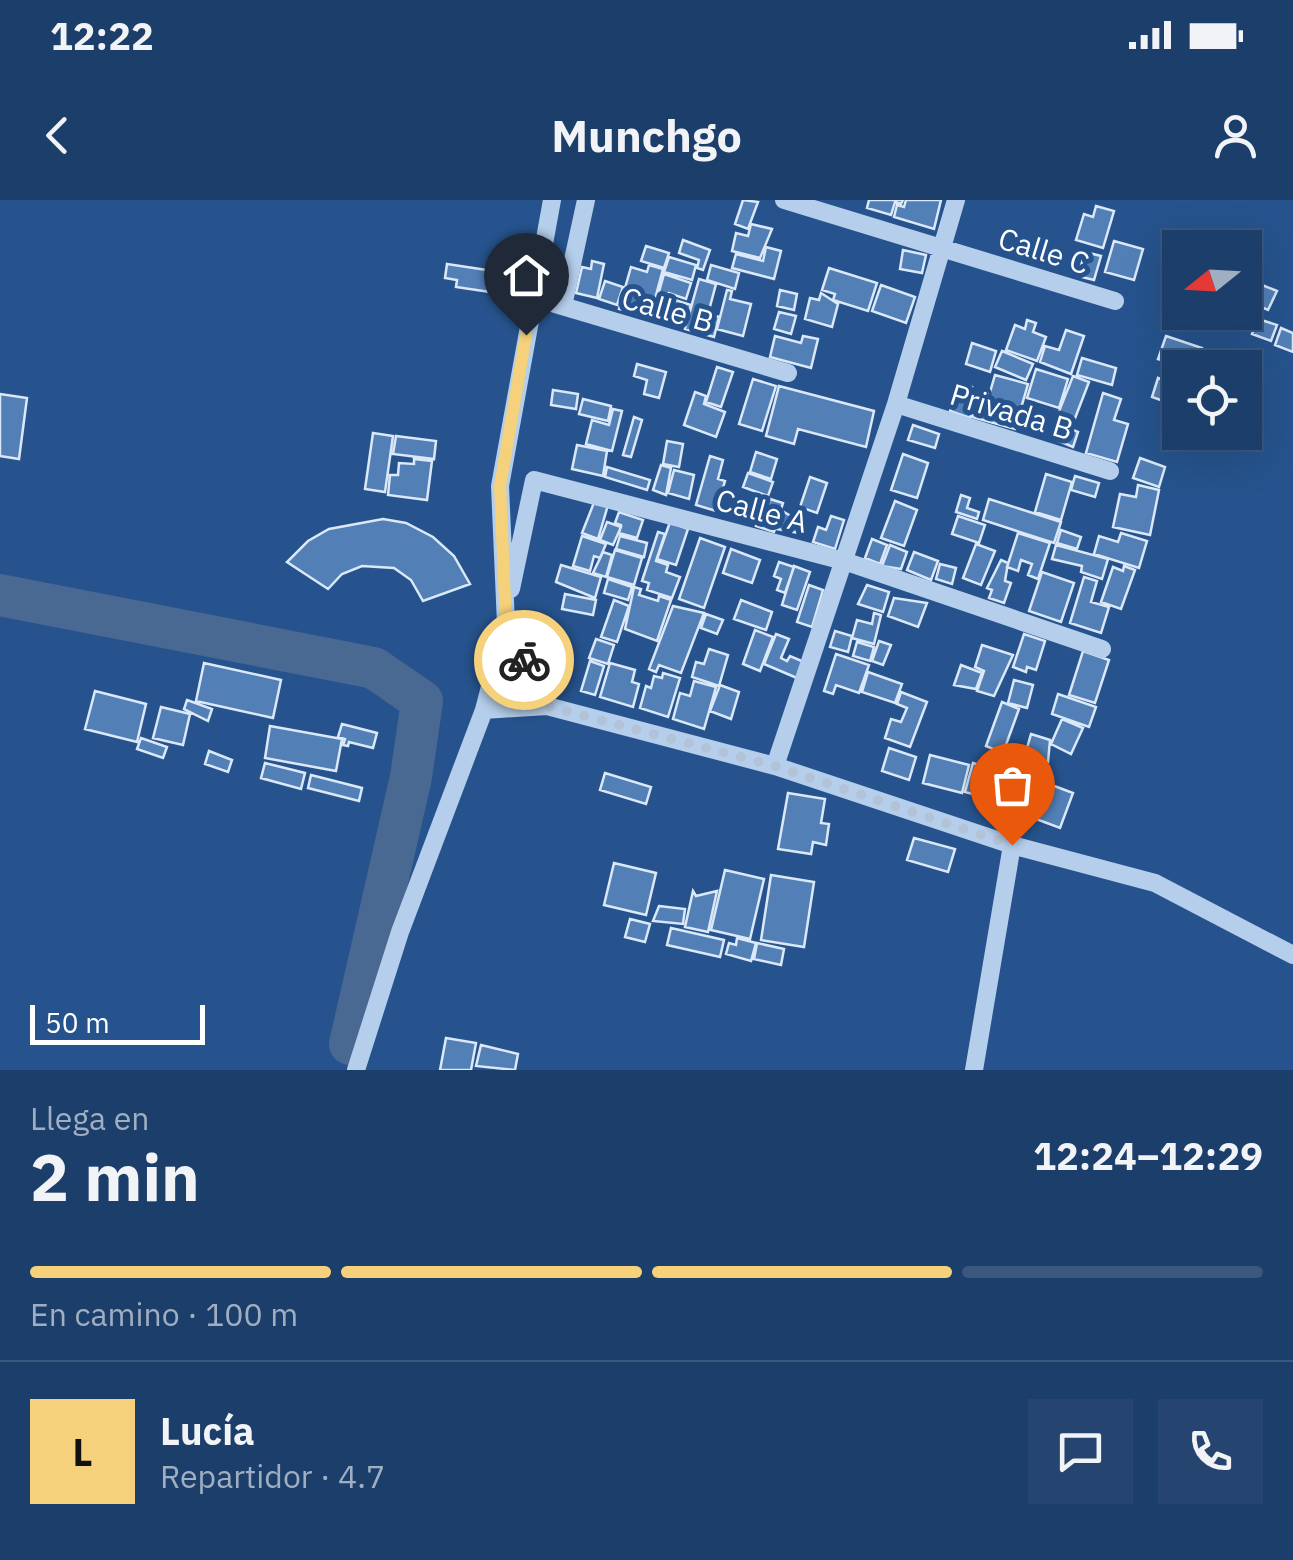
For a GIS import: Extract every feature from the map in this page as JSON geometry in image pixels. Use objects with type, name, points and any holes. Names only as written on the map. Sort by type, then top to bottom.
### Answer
[{"type":"street","points":[[356,1070],[400,932],[484,710],[506,619],[500,486],[552,200]]},
{"type":"street","points":[[564,306],[586,200]]},
{"type":"street","name":"Calle C","points":[[784,200],[1114,302]]},
{"type":"street","points":[[775,766],[896,404],[956,200]]},
{"type":"street","name":"Calle B","points":[[532,297],[788,372]]},
{"type":"street","name":"Privada B","points":[[896,404],[1110,471]]},
{"type":"street","name":"Calle A","points":[[506,619],[534,480],[844,561],[1102,649]]},
{"type":"street","points":[[506,619],[547,706]]},
{"type":"street","points":[[484,710],[547,706],[775,766],[1012,845],[1155,884],[1293,955]]},
{"type":"street","points":[[974,1070],[1012,845]]},
{"type":"building","points":[[743,200],[758,202],[748,229],[735,224]]},
{"type":"building","points":[[869,200],[903,200],[901,204],[895,202],[891,215],[867,208]]},
{"type":"building","points":[[906,200],[941,200],[934,229],[894,217],[897,205],[904,207]]},
{"type":"building","points":[[1096,206],[1114,211],[1103,248],[1076,240],[1084,214],[1093,217]]},
{"type":"building","points":[[751,224],[772,229],[760,258],[732,251],[736,233],[748,236]]},
{"type":"building","points":[[683,240],[710,250],[703,270],[697,268],[699,260],[679,253]]},
{"type":"building","points":[[1114,241],[1143,249],[1134,280],[1105,272]]},
{"type":"building","points":[[646,246],[669,253],[664,268],[641,261]]},
{"type":"building","points":[[766,247],[781,251],[774,279],[732,268],[736,254],[763,261]]},
{"type":"building","points":[[903,250],[926,255],[922,273],[900,269]]},
{"type":"building","points":[[1085,252],[1101,256],[1094,280],[1078,276]]},
{"type":"building","points":[[669,257],[696,265],[692,280],[664,272]]},
{"type":"building","points":[[592,261],[604,264],[597,298],[576,293],[582,267],[591,269]]},
{"type":"building","points":[[447,264],[507,273],[504,294],[456,287],[457,280],[445,278]]},
{"type":"building","points":[[649,265],[663,269],[655,299],[646,297],[640,315],[619,309],[631,267],[647,272]]},
{"type":"building","points":[[711,265],[739,273],[735,289],[707,280]]},
{"type":"building","points":[[829,268],[877,283],[868,311],[833,300],[835,294],[822,290]]},
{"type":"building","points":[[664,274],[691,283],[686,299],[669,293],[666,302],[657,299]]},
{"type":"building","points":[[699,279],[716,284],[708,314],[719,317],[714,337],[685,329]]},
{"type":"building","points":[[605,281],[623,287],[617,305],[599,299]]},
{"type":"building","points":[[881,285],[915,297],[906,323],[872,311]]},
{"type":"building","points":[[1262,285],[1277,291],[1268,310],[1262,307]]},
{"type":"building","points":[[727,290],[732,291],[730,299],[751,304],[743,336],[717,329]]},
{"type":"building","points":[[780,290],[797,294],[794,310],[777,306]]},
{"type":"building","points":[[821,293],[838,304],[832,327],[805,319],[810,298],[819,300]]},
{"type":"building","points":[[675,300],[691,305],[684,326],[671,322]]},
{"type":"building","points":[[779,312],[796,316],[791,334],[774,329]]},
{"type":"building","points":[[1027,320],[1036,323],[1033,332],[1046,337],[1037,361],[1006,350],[1015,325],[1025,329]]},
{"type":"building","points":[[1262,320],[1277,325],[1271,341],[1252,334],[1254,330],[1262,330]]},
{"type":"building","points":[[1281,328],[1293,333],[1293,352],[1275,345]]},
{"type":"building","points":[[1066,330],[1084,336],[1071,374],[1040,362],[1045,346],[1059,350]]},
{"type":"building","points":[[775,336],[801,343],[803,336],[818,339],[811,368],[770,357]]},
{"type":"building","points":[[1166,336],[1202,348],[1162,350],[1162,360],[1158,359]]},
{"type":"building","points":[[972,343],[996,351],[990,372],[966,364]]},
{"type":"building","points":[[1002,351],[1033,364],[1026,380],[995,367]]},
{"type":"building","points":[[1082,358],[1116,368],[1112,385],[1077,375]]},
{"type":"building","points":[[637,364],[666,372],[659,398],[644,394],[647,380],[634,376]]},
{"type":"building","points":[[717,367],[733,372],[721,407],[706,402]]},
{"type":"building","points":[[1036,369],[1068,379],[1059,408],[1027,398]]},
{"type":"building","points":[[995,375],[1028,384],[1015,429],[972,417],[978,396],[988,399]]},
{"type":"building","points":[[1073,376],[1089,382],[1072,426],[1056,419]]},
{"type":"building","points":[[1158,378],[1162,380],[1162,401],[1152,397]]},
{"type":"building","points":[[753,379],[776,386],[762,431],[739,424]]},
{"type":"building","points":[[960,383],[972,387],[965,408],[972,411],[970,418],[950,411]]},
{"type":"building","points":[[779,386],[874,411],[866,447],[798,429],[794,444],[766,436]]},
{"type":"building","points":[[553,390],[578,394],[576,409],[551,405]]},
{"type":"building","points":[[695,392],[706,396],[704,404],[725,412],[716,437],[684,425]]},
{"type":"building","points":[[1103,393],[1121,399],[1114,420],[1128,424],[1117,462],[1086,453]]},
{"type":"building","points":[[0,394],[27,398],[19,459],[0,456]]},
{"type":"building","points":[[583,399],[611,406],[608,421],[579,414]]},
{"type":"building","points":[[613,409],[622,411],[612,451],[586,444],[592,420],[609,425]]},
{"type":"building","points":[[634,417],[642,420],[631,457],[623,455]]},
{"type":"building","points":[[1057,423],[1078,432],[1073,447],[1052,438]]},
{"type":"building","points":[[913,425],[939,434],[935,448],[908,440]]},
{"type":"building","points":[[373,433],[393,436],[385,492],[365,489]]},
{"type":"building","points":[[396,436],[436,441],[434,459],[393,454]]},
{"type":"building","points":[[667,441],[683,444],[679,467],[663,464]]},
{"type":"building","points":[[577,445],[607,451],[603,476],[572,469]]},
{"type":"building","points":[[756,452],[777,459],[771,479],[750,472]]},
{"type":"building","points":[[903,454],[928,463],[917,498],[891,490]]},
{"type":"building","points":[[710,456],[723,460],[718,479],[725,481],[716,511],[696,505]]},
{"type":"building","points":[[1140,458],[1165,467],[1159,487],[1133,478]]},
{"type":"building","points":[[414,459],[432,461],[427,500],[388,495],[390,475],[398,475],[399,463],[414,464]]},
{"type":"building","points":[[661,465],[671,468],[666,495],[653,490]]},
{"type":"building","points":[[607,467],[650,480],[647,490],[605,477]]},
{"type":"building","points":[[674,470],[694,475],[689,499],[668,493]]},
{"type":"building","points":[[748,473],[773,482],[768,496],[743,487]]},
{"type":"building","points":[[1046,474],[1072,482],[1061,520],[1035,512]]},
{"type":"building","points":[[1075,476],[1099,483],[1095,497],[1071,490]]},
{"type":"building","points":[[810,477],[827,483],[817,513],[800,507]]},
{"type":"building","points":[[1138,485],[1159,490],[1150,535],[1113,527],[1120,494],[1136,497]]},
{"type":"building","points":[[961,495],[970,498],[967,508],[979,512],[977,519],[956,512]]},
{"type":"building","points":[[770,499],[783,503],[774,532],[756,526],[759,517],[765,519]]},
{"type":"building","points":[[989,499],[1061,522],[1054,543],[983,520]]},
{"type":"building","points":[[595,500],[608,505],[598,539],[582,533]]},
{"type":"building","points":[[895,501],[917,510],[904,546],[881,538]]},
{"type":"building","points":[[619,512],[643,520],[637,538],[619,533],[621,525],[615,523]]},
{"type":"building","points":[[784,512],[803,523],[799,533],[777,529]]},
{"type":"building","points":[[831,516],[844,520],[835,549],[813,542],[818,527],[826,530]]},
{"type":"building","points":[[958,516],[985,525],[979,543],[952,534]]},
{"type":"building","points":[[383,519],[406,523],[433,537],[454,556],[470,584],[423,601],[411,580],[394,568],[362,566],[342,574],[328,589],[287,562],[308,541],[329,529]]},
{"type":"building","points":[[607,522],[621,527],[613,545],[600,540]]},
{"type":"building","points":[[670,522],[688,529],[676,565],[657,559]]},
{"type":"building","points":[[1061,530],[1081,537],[1077,549],[1057,543]]},
{"type":"building","points":[[658,532],[665,534],[656,561],[668,565],[666,572],[680,577],[672,598],[647,590],[649,583],[642,581]]},
{"type":"building","points":[[1018,533],[1050,543],[1038,579],[1028,575],[1032,564],[1021,560],[1018,571],[1007,567]]},
{"type":"building","points":[[1121,533],[1147,541],[1139,568],[1094,554],[1099,536],[1118,542]]},
{"type":"building","points":[[582,536],[606,544],[600,558],[594,556],[590,571],[573,566]]},
{"type":"building","points":[[620,536],[647,543],[644,557],[616,549]]},
{"type":"building","points":[[700,538],[725,547],[704,608],[679,599]]},
{"type":"building","points":[[872,539],[887,545],[880,564],[865,558]]},
{"type":"building","points":[[976,544],[995,551],[981,585],[963,578]]},
{"type":"building","points":[[890,545],[907,552],[901,569],[882,566]]},
{"type":"building","points":[[1056,545],[1108,559],[1102,579],[1081,572],[1082,566],[1052,559]]},
{"type":"building","points":[[731,549],[760,560],[752,583],[723,573]]},
{"type":"building","points":[[615,550],[642,558],[634,585],[607,577]]},
{"type":"building","points":[[603,552],[612,555],[606,577],[593,573]]},
{"type":"building","points":[[914,552],[938,561],[931,580],[907,570]]},
{"type":"building","points":[[1001,560],[1008,563],[1005,581],[1011,583],[1004,603],[989,598],[992,590],[987,588]]},
{"type":"building","points":[[779,562],[794,567],[785,593],[777,590],[781,579],[774,576]]},
{"type":"building","points":[[940,564],[956,568],[952,584],[936,579]]},
{"type":"building","points":[[561,565],[601,577],[595,598],[556,582]]},
{"type":"building","points":[[794,566],[810,572],[797,610],[782,605]]},
{"type":"building","points":[[1124,566],[1135,570],[1121,609],[1101,602],[1113,567],[1123,571]]},
{"type":"building","points":[[1042,572],[1074,583],[1061,622],[1029,611]]},
{"type":"building","points":[[1084,577],[1097,581],[1091,602],[1109,607],[1101,633],[1070,623]]},
{"type":"building","points":[[608,579],[632,587],[628,600],[604,593]]},
{"type":"building","points":[[809,585],[823,590],[812,627],[797,622]]},
{"type":"building","points":[[867,585],[889,592],[883,612],[858,604]]},
{"type":"building","points":[[634,587],[641,589],[639,595],[671,600],[657,641],[625,629]]},
{"type":"building","points":[[565,594],[596,600],[593,615],[562,609]]},
{"type":"building","points":[[894,598],[927,603],[918,627],[888,616]]},
{"type":"building","points":[[614,600],[629,606],[617,642],[601,637]]},
{"type":"building","points":[[741,600],[772,612],[766,630],[734,619]]},
{"type":"building","points":[[673,606],[704,613],[681,673],[659,665],[656,672],[649,669]]},
{"type":"building","points":[[874,613],[881,615],[874,644],[852,638],[857,620],[872,624]]},
{"type":"building","points":[[706,614],[723,620],[717,634],[701,628]]},
{"type":"building","points":[[755,630],[773,637],[760,671],[743,664]]},
{"type":"building","points":[[835,631],[852,636],[848,652],[830,647]]},
{"type":"building","points":[[776,634],[789,639],[781,658],[787,661],[790,656],[804,662],[797,678],[764,664]]},
{"type":"building","points":[[1024,634],[1045,641],[1036,670],[1027,667],[1026,672],[1013,667]]},
{"type":"building","points":[[596,639],[614,645],[608,664],[589,658]]},
{"type":"building","points":[[879,641],[891,645],[883,665],[872,661]]},
{"type":"building","points":[[857,642],[874,647],[870,661],[853,656]]},
{"type":"building","points":[[982,645],[1013,655],[994,696],[977,691],[984,671],[975,667]]},
{"type":"building","points":[[709,649],[728,655],[719,686],[692,677],[696,662],[704,664]]},
{"type":"building","points":[[1083,651],[1109,660],[1095,703],[1069,695]]},
{"type":"building","points":[[836,654],[869,665],[859,693],[836,685],[833,694],[824,691]]},
{"type":"building","points":[[590,661],[604,666],[595,695],[581,691]]},
{"type":"building","points":[[204,663],[281,680],[273,718],[196,701]]},
{"type":"building","points":[[610,663],[635,670],[632,682],[639,684],[633,707],[600,697]]},
{"type":"building","points":[[961,665],[982,673],[976,689],[954,685]]},
{"type":"building","points":[[868,672],[902,684],[895,703],[862,692]]},
{"type":"building","points":[[663,673],[680,678],[668,717],[640,708],[646,686],[651,688],[654,676],[662,678]]},
{"type":"building","points":[[1014,680],[1033,685],[1027,708],[1008,703]]},
{"type":"building","points":[[694,681],[716,687],[704,729],[673,719],[680,693],[690,696]]},
{"type":"building","points":[[720,685],[739,692],[731,719],[710,711]]},
{"type":"building","points":[[95,691],[146,704],[137,742],[85,729]]},
{"type":"building","points":[[901,692],[927,702],[910,747],[885,738],[891,719],[901,722],[907,708],[897,704]]},
{"type":"building","points":[[1058,694],[1096,707],[1089,727],[1052,714]]},
{"type":"building","points":[[187,700],[212,709],[208,721],[184,709]]},
{"type":"building","points":[[1002,702],[1019,709],[1003,753],[986,746]]},
{"type":"building","points":[[161,707],[190,714],[183,745],[153,738]]},
{"type":"building","points":[[1062,719],[1083,728],[1071,754],[1051,744]]},
{"type":"building","points":[[342,724],[377,733],[373,748],[349,742],[348,746],[343,745],[345,739],[338,737]]},
{"type":"building","points":[[270,726],[342,739],[336,771],[265,758]]},
{"type":"building","points":[[1031,734],[1050,740],[1048,762],[1025,755]]},
{"type":"building","points":[[141,738],[167,747],[163,758],[137,749]]},
{"type":"building","points":[[1010,746],[1023,749],[1007,804],[965,792],[973,763],[1003,772]]},
{"type":"building","points":[[889,748],[916,757],[909,780],[882,771]]},
{"type":"building","points":[[209,751],[232,760],[228,772],[205,764]]},
{"type":"building","points":[[930,755],[969,765],[962,793],[923,783]]},
{"type":"building","points":[[265,763],[305,773],[301,789],[261,778]]},
{"type":"building","points":[[1032,764],[1047,770],[1030,813],[1008,804],[1022,768],[1029,771]]},
{"type":"building","points":[[605,773],[651,787],[646,804],[600,790]]},
{"type":"building","points":[[311,775],[362,788],[359,801],[308,788]]},
{"type":"building","points":[[1049,784],[1073,793],[1060,828],[1036,819]]},
{"type":"building","points":[[788,793],[825,799],[821,823],[829,824],[826,845],[813,842],[811,854],[778,849]]},
{"type":"building","points":[[914,838],[955,849],[948,872],[907,860]]},
{"type":"building","points":[[614,863],[656,873],[646,915],[604,905]]},
{"type":"building","points":[[725,870],[764,879],[750,939],[711,930]]},
{"type":"building","points":[[771,875],[814,882],[804,947],[761,940]]},
{"type":"building","points":[[693,891],[696,896],[717,891],[708,932],[685,927]]},
{"type":"building","points":[[659,906],[685,909],[683,924],[653,921]]},
{"type":"building","points":[[630,919],[650,924],[645,942],[625,937]]},
{"type":"building","points":[[671,928],[724,940],[720,957],[667,945]]},
{"type":"building","points":[[737,938],[756,943],[751,961],[726,954],[729,943],[736,945]]},
{"type":"building","points":[[757,943],[784,949],[781,965],[754,959]]},
{"type":"building","points":[[446,1038],[476,1043],[471,1070],[440,1070]]},
{"type":"building","points":[[481,1045],[518,1054],[515,1070],[476,1066]]},
{"type":"waterway","points":[[0,595],[374,668],[422,701],[411,777],[350,1044]]},
{"type":"way so far","points":[[524,660],[547,706],[775,766],[1012,845]]},
{"type":"route","points":[[524,660],[506,624],[500,486],[526,335]]}]
